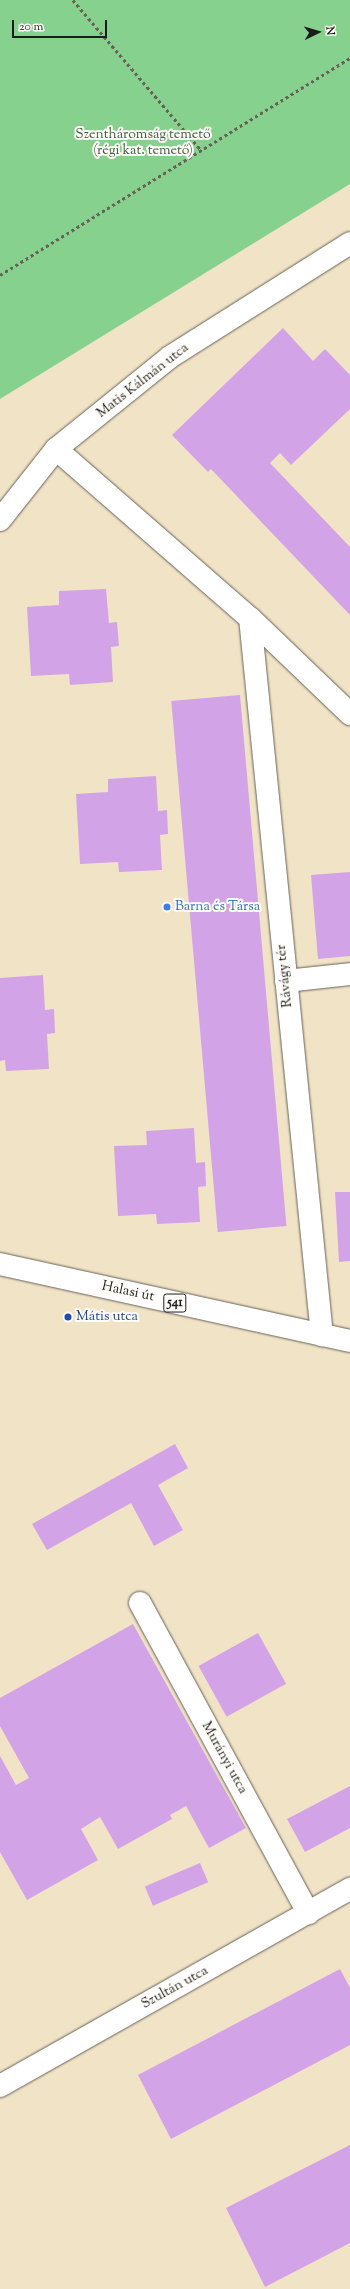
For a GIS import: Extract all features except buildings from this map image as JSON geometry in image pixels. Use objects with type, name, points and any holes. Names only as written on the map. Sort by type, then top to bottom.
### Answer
[{"type":"street","name":"Matis Kálmán utca","points":[[0,520],[56,449],[170,357],[350,243]]},
{"type":"street","points":[[56,449],[250,618],[350,714]]},
{"type":"street","name":"Rávágy tér","points":[[250,618],[322,1335]]},
{"type":"street","points":[[286,981],[350,974]]},
{"type":"street","name":"Halasi út","points":[[0,1264],[350,1341]]},
{"type":"street","name":"Murányi utca","points":[[140,1603],[308,1913]]},
{"type":"street","name":"Szultán utca","points":[[0,2086],[350,1889]]},
{"type":"path","points":[[73,0],[201,150]]},
{"type":"path","points":[[0,275],[350,58]]},
{"type":"green space","name":"Szentháromság temető (régi kat. temető)","points":[[0,0],[350,0],[350,184],[0,399]]},
{"type":"place","name":"Barna és Társa","points":[[167,907]]},
{"type":"place","name":"Mátis utca","points":[[68,1317]]}]
